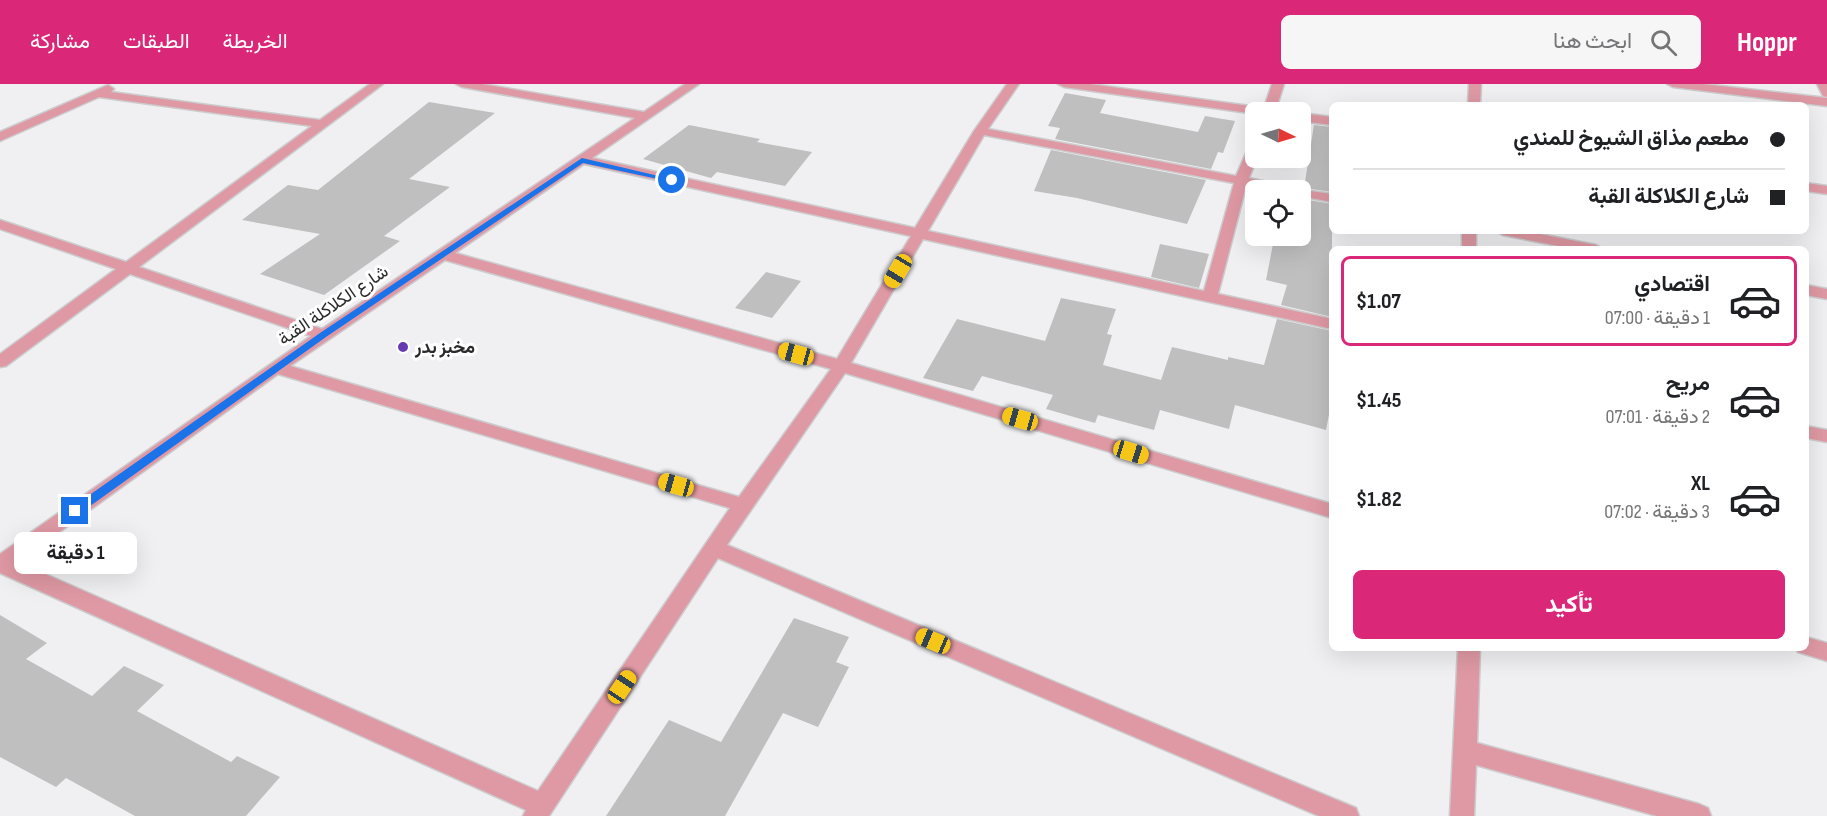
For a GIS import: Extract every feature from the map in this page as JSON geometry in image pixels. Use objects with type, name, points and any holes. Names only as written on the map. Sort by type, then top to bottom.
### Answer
[{"type":"street","points":[[0,136],[121,84]]},
{"type":"street","points":[[0,362],[377,84]]},
{"type":"street","points":[[462,84],[645,116]]},
{"type":"street","name":"شارع الكلاكلة القبة","points":[[1,564],[323,335],[693,84]]},
{"type":"street","points":[[1,564],[539,810],[743,505],[841,366],[980,131],[1013,84]]},
{"type":"street","points":[[1064,84],[1245,109]]},
{"type":"street","points":[[1272,102],[1278,84]]},
{"type":"street","points":[[1474,102],[1475,84]]},
{"type":"street","points":[[1673,84],[1827,102]]},
{"type":"street","points":[[1822,84],[1827,93]]},
{"type":"street","points":[[99,94],[323,124]]},
{"type":"street","points":[[1311,118],[1329,121]]},
{"type":"street","points":[[980,131],[1245,182]]},
{"type":"street","points":[[582,160],[1329,323]]},
{"type":"street","points":[[1210,296],[1246,168]]},
{"type":"street","points":[[1809,187],[1827,190]]},
{"type":"street","points":[[1311,194],[1329,197]]},
{"type":"street","points":[[0,224],[323,335]]},
{"type":"street","points":[[1518,234],[1580,246]]},
{"type":"street","points":[[441,254],[841,366],[1329,510]]},
{"type":"street","points":[[1809,291],[1827,294]]},
{"type":"street","points":[[276,368],[743,505]]},
{"type":"street","points":[[1809,433],[1827,436]]},
{"type":"street","points":[[715,548],[1347,816]]},
{"type":"street","points":[[1809,647],[1827,652]]},
{"type":"street","points":[[1462,816],[1469,651]]},
{"type":"street","points":[[1466,751],[1699,816]]},
{"type":"building","points":[[1065,93],[1106,100],[1100,113],[1198,132],[1205,116],[1235,121],[1223,153],[1218,152],[1211,169],[1055,139],[1060,128],[1048,126]]},
{"type":"building","points":[[429,102],[495,113],[409,179],[450,187],[384,236],[400,241],[324,295],[260,274],[320,234],[242,220],[288,185],[318,190]]},
{"type":"building","points":[[689,125],[760,139],[757,142],[812,152],[785,186],[717,172],[711,178],[643,159]]},
{"type":"building","points":[[1314,125],[1329,127],[1329,192],[1311,189],[1311,180],[1305,180],[1307,168],[1311,168]]},
{"type":"building","points":[[1051,150],[1206,180],[1187,224],[1077,198],[1034,191]]},
{"type":"building","points":[[1311,200],[1329,203],[1329,234],[1332,234],[1332,246],[1329,246],[1329,316],[1281,305],[1287,285],[1266,280],[1273,246],[1311,246]]},
{"type":"building","points":[[1160,244],[1209,254],[1199,288],[1151,277]]},
{"type":"building","points":[[766,272],[801,281],[772,318],[735,308]]},
{"type":"building","points":[[1061,298],[1116,309],[1107,334],[1112,335],[1103,365],[1161,380],[1172,347],[1228,360],[1228,357],[1264,365],[1277,319],[1329,330],[1329,414],[1326,430],[1235,405],[1229,429],[1160,410],[1154,430],[1098,415],[1095,423],[1046,409],[1053,395],[982,376],[973,391],[923,378],[957,319],[1045,341]]},
{"type":"building","points":[[0,615],[47,643],[26,659],[92,696],[124,666],[164,685],[137,711],[231,762],[237,756],[280,777],[246,816],[135,816],[66,778],[56,787],[0,757]]},
{"type":"building","points":[[794,618],[849,637],[836,662],[849,667],[818,727],[783,713],[725,816],[606,816],[669,720],[721,742]]},
{"type":"place","name":"مخبز بدر","points":[[403,347]]},
{"type":"route","points":[[75,511],[323,335],[582,160],[672,180]]}]
